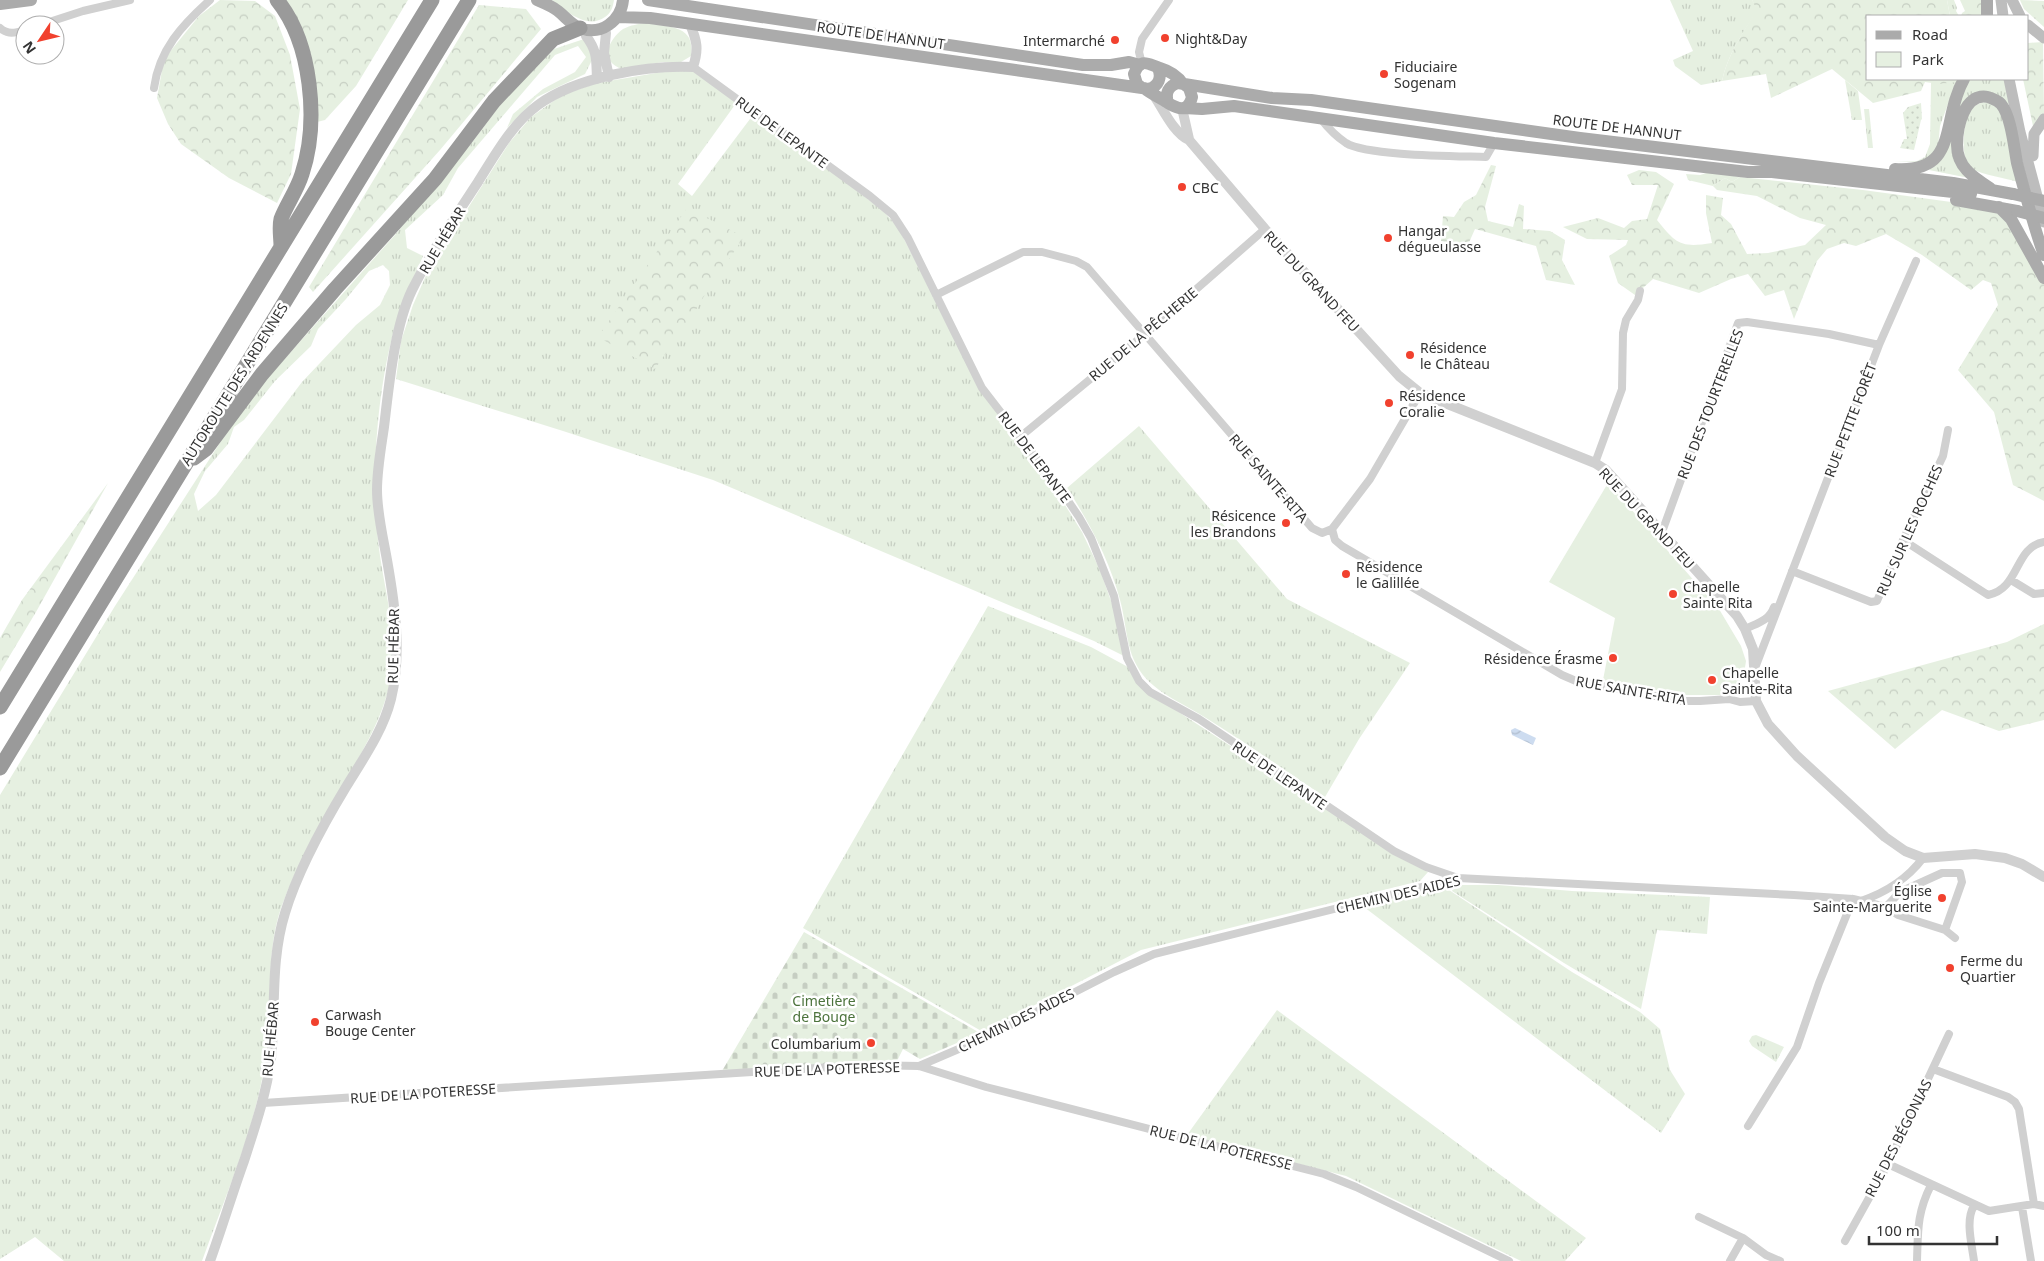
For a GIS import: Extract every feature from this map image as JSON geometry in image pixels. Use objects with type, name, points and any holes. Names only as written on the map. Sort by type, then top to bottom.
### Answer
[{"type":"highway","points":[[277,0],[285,9],[301,50],[308,74],[310,100],[308,152],[294,194],[281,221],[281,247]]},
{"type":"highway","points":[[0,707],[432,0]]},
{"type":"highway","name":"AUTOROUTE DES ARDENNES","points":[[0,768],[469,0]]},
{"type":"highway","points":[[185,464],[206,449],[262,374],[335,289],[435,179],[494,101],[529,65],[561,41],[583,32]]},
{"type":"main road","points":[[0,4],[31,0]]},
{"type":"main road","points":[[537,0],[558,10],[568,21],[583,32],[606,33],[638,17]]},
{"type":"main road","points":[[583,32],[611,25],[617,17],[623,0]]},
{"type":"main road","name":"ROUTE DE HANNUT","points":[[648,0],[1083,65],[1112,65],[1129,62],[1150,63],[1158,68],[1167,69],[1178,76],[1184,84],[1272,98],[1311,100],[1580,138],[1953,183],[1992,189],[2015,202]]},
{"type":"main road","points":[[1987,15],[1988,0]]},
{"type":"main road","points":[[1995,0],[1997,15]]},
{"type":"main road","points":[[2001,0],[2003,15]]},
{"type":"main road","points":[[2012,0],[2020,15]]},
{"type":"main road","name":"ROUTE DE HANNUT","points":[[617,17],[638,17],[690,24],[1143,88],[1169,108],[1234,106],[1494,143],[1748,172],[1792,174],[1987,196],[2015,202],[2044,201]]},
{"type":"main road","points":[[2029,26],[2044,38]]},
{"type":"main road","points":[[1141,64],[1136,69],[1135,79],[1143,88],[1152,88],[1159,81],[1160,72],[1158,68]]},
{"type":"main road","points":[[1916,169],[1933,162],[1943,148],[1955,99],[1964,80]]},
{"type":"main road","points":[[2009,80],[2020,132],[2044,222]]},
{"type":"main road","points":[[2016,80],[2044,201]]},
{"type":"main road","points":[[1169,108],[1167,92],[1169,88],[1173,85],[1184,84],[1191,92],[1192,97],[1191,101],[1183,108]]},
{"type":"main road","points":[[1992,189],[1967,172],[1957,152],[1960,125],[1965,108],[1971,101],[1983,96],[1994,99],[2002,105],[2006,113],[2018,163],[2043,249]]},
{"type":"main road","points":[[2033,156],[2034,134],[2044,119]]},
{"type":"main road","points":[[1834,169],[1842,164],[1916,169],[1953,183]]},
{"type":"main road","points":[[1748,172],[1772,177],[1998,207],[2015,202],[2044,209]]},
{"type":"main road","points":[[2015,202],[2044,218]]},
{"type":"main road","points":[[1998,207],[2011,218],[2044,278]]},
{"type":"street","points":[[65,17],[130,0]]},
{"type":"street","points":[[154,88],[162,56],[173,38],[190,18],[210,0]]},
{"type":"street","points":[[1141,64],[1138,52],[1142,39],[1169,0]]},
{"type":"street","points":[[583,32],[594,46],[597,55],[597,79],[670,66],[693,67],[697,42],[690,24]]},
{"type":"street","points":[[0,28],[4,32],[15,32]]},
{"type":"street","points":[[606,33],[604,53],[609,76]]},
{"type":"street","name":"RUE DE LEPANTE","points":[[693,67],[870,196],[893,215],[908,238],[982,388],[1058,486],[1091,538],[1114,596],[1130,668],[1139,681],[1150,692],[1199,719],[1394,852],[1426,867],[1458,878]]},
{"type":"street","name":"RUE HÉBAR","points":[[210,1261],[263,1103],[271,1058],[276,948],[284,915],[295,882],[373,742],[390,703],[394,685],[396,623],[392,587],[380,522],[377,490],[390,380],[398,336],[411,293],[442,237],[519,123],[536,106],[549,98],[572,86],[597,79]]},
{"type":"street","name":"RUE DU GRAND FEU","points":[[1169,108],[1185,138],[1189,140],[1265,229],[1399,376],[1420,394],[1595,463],[1606,470],[1733,611],[1745,629],[1753,649],[1756,701],[1768,724],[1798,756],[1885,836],[1905,851],[1923,858],[1975,854],[2005,858],[2043,875]]},
{"type":"street","name":"RUE DU GRAND FEU","points":[[1183,108],[1189,140]]},
{"type":"street","points":[[1319,118],[1347,144],[1368,150],[1486,158],[1494,143]]},
{"type":"street","name":"RUE DE LA PÊCHERIE","points":[[1020,438],[1265,229]]},
{"type":"street","name":"RUE SAINTE-RITA","points":[[936,296],[1023,252],[1042,252],[1076,261],[1087,267],[1312,528],[1322,533],[1332,529],[1335,540],[1342,546],[1576,682],[1700,702],[1729,699],[1740,702],[1756,701]]},
{"type":"street","name":"RUE PETITE FORÊT","points":[[1754,669],[1879,345],[1916,261]]},
{"type":"street","points":[[1595,463],[1622,389],[1623,333],[1626,320],[1638,300],[1640,291]]},
{"type":"street","name":"RUE DES TOURTERELLES","points":[[1662,532],[1738,324],[1747,322],[1829,334],[1879,345]]},
{"type":"street","points":[[1332,529],[1370,479],[1420,394]]},
{"type":"street","name":"RUE SUR LES ROCHES","points":[[1792,571],[1871,602],[1877,601],[1902,540],[1943,456],[1948,430]]},
{"type":"street","points":[[1902,540],[1988,595],[1999,593],[2011,580],[2025,554],[2037,543],[2044,542]]},
{"type":"street","points":[[2011,580],[2034,594],[2044,593]]},
{"type":"street","name":"RUE PETITE FORÊT","points":[[1745,629],[1765,620],[1772,614],[1780,588],[1787,582]]},
{"type":"street","name":"CHEMIN DES AIDES","points":[[919,1066],[989,1036],[1114,972],[1154,954],[1458,878],[1794,895],[1857,900],[1874,896],[1911,873],[1923,858]]},
{"type":"street","points":[[1886,907],[1900,892],[1942,873],[1960,873],[1962,882],[1945,930]]},
{"type":"street","points":[[1748,1126],[1797,1047],[1819,983],[1857,900],[1886,907],[1898,915],[1945,930],[1955,938]]},
{"type":"street","name":"RUE DES BÉGONIAS","points":[[1845,1241],[1888,1164],[1949,1034]]},
{"type":"street","name":"RUE DE LA POTERESSE","points":[[263,1103],[864,1065],[919,1066],[986,1087],[1324,1174],[1356,1187],[1509,1261]]},
{"type":"street","points":[[1933,1069],[2008,1097],[2015,1102],[2019,1110],[2034,1204]]},
{"type":"street","points":[[1888,1164],[1974,1206],[1989,1211],[2034,1204],[2044,1206]]},
{"type":"street","points":[[1918,1261],[1918,1218],[1931,1184]]},
{"type":"street","points":[[1974,1206],[1970,1212],[1974,1261]]},
{"type":"street","points":[[2022,1207],[2031,1261]]},
{"type":"street","points":[[1699,1217],[1743,1238],[1766,1255],[1780,1261]]},
{"type":"street","points":[[1730,1261],[1743,1238]]},
{"type":"green space","points":[[220,0],[255,1],[275,16],[290,55],[300,109],[291,174],[277,203],[229,178],[181,144],[168,124],[157,98],[164,59],[199,16]]},
{"type":"green space","points":[[283,0],[408,0],[356,86],[325,120],[317,122]]},
{"type":"green space","points":[[552,0],[614,0],[611,10],[607,15],[598,20],[591,21],[577,18]]},
{"type":"green space","points":[[1670,0],[1752,0],[1758,10],[1732,53],[1722,81],[1701,85],[1675,66],[1673,60],[1693,51]]},
{"type":"green space","points":[[1752,0],[1947,0],[1950,15],[1866,15],[1866,80],[1957,80],[1956,82],[1939,84],[1925,82],[1921,91],[1873,103],[1832,69],[1771,98],[1766,74],[1722,81],[1732,53],[1757,10]]},
{"type":"green space","points":[[1947,0],[1954,0],[1958,15],[1950,15]]},
{"type":"green space","points":[[1960,0],[1981,0],[1981,15],[1961,15],[1965,11]]},
{"type":"green space","points":[[2020,0],[2044,1],[2044,27],[2024,9]]},
{"type":"green space","points":[[479,5],[526,9],[541,29],[440,150],[313,292],[309,287]]},
{"type":"green space","points":[[646,23],[672,27],[685,33],[689,38],[691,56],[681,62],[663,62],[621,69],[613,64],[609,58],[608,49],[616,35],[623,29]]},
{"type":"green space","points":[[584,39],[593,58],[585,74],[537,97],[507,128],[513,114],[543,89],[575,72],[586,57],[578,46],[555,55],[458,168],[443,195],[405,230],[407,248],[423,256],[400,310],[387,362],[378,418],[375,476],[375,503],[379,547],[392,634],[392,670],[386,699],[369,739],[303,857],[281,908],[273,944],[268,1037],[262,1081],[240,1159],[202,1261],[64,1261],[35,1237],[0,1259],[0,795],[115,606],[232,424],[264,382],[394,236],[474,140],[502,102],[554,49]],"holes":[[[383,265],[389,271],[390,285],[380,305],[356,325],[302,382],[216,495],[198,511],[194,494],[205,471],[228,444],[234,427],[244,420],[275,381],[311,346],[318,329],[369,271]]]},
{"type":"green space","points":[[2043,42],[2044,113],[2033,126],[2023,80],[2029,80],[2029,43]]},
{"type":"green space","points":[[691,70],[737,102],[678,184],[692,196],[753,115],[803,149],[883,211],[898,227],[980,390],[1053,486],[1082,532],[1100,570],[1115,612],[1124,656],[1094,641],[713,480],[396,379],[401,341],[413,305],[427,273],[509,143],[531,117],[562,95],[597,83],[668,71]]},
{"type":"green space","points":[[1845,80],[1858,91],[1862,120],[1852,120]]},
{"type":"green space","points":[[1969,80],[2006,80],[2013,106],[1979,92],[1955,135],[1969,178],[1929,170],[1936,164]]},
{"type":"green space","points":[[1956,82],[1940,126],[1938,147],[1933,154],[1921,162],[1894,161],[1917,161],[1925,157],[1930,144],[1931,83]]},
{"type":"green space","points":[[1921,103],[1922,119],[1914,150],[1900,148],[1904,139],[1907,139],[1903,113],[1908,107]]},
{"type":"green space","points":[[1991,103],[2003,113],[2018,182],[1972,169],[1965,158],[1964,131],[1968,115],[1977,104]]},
{"type":"green space","points":[[1864,109],[1869,109],[1873,148],[1868,148]]},
{"type":"green space","points":[[1491,165],[1496,166],[1485,207],[1488,221],[1513,227],[1519,204],[1524,206],[1523,229],[1550,231],[1565,240],[1562,260],[1575,285],[1546,280],[1536,246],[1475,229],[1467,247],[1441,241],[1443,216],[1454,217],[1464,202],[1476,195]]},
{"type":"green space","points":[[1639,170],[1656,172],[1674,184],[1657,220],[1675,239],[1693,245],[1712,243],[1706,213],[1706,195],[1723,198],[1721,215],[1731,224],[1747,254],[1768,253],[1805,245],[1826,225],[1800,218],[1757,196],[1717,190],[1713,186],[1725,178],[1732,182],[1740,177],[1863,190],[1988,207],[2010,221],[2044,282],[2044,501],[2013,485],[1994,412],[1958,370],[1998,305],[1991,283],[1983,280],[1971,290],[1922,255],[1886,234],[1856,246],[1844,243],[1827,249],[1817,261],[1794,319],[1784,290],[1765,296],[1748,274],[1699,293],[1653,279],[1635,295],[1618,283],[1609,256],[1626,245],[1628,240],[1587,239],[1563,227],[1598,218],[1624,228],[1632,221],[1647,219],[1658,185],[1632,185],[1627,175]]},
{"type":"green space","points":[[1710,172],[1740,177],[1732,182],[1725,178],[1713,186],[1688,180],[1686,174],[1700,175]]},
{"type":"green space","points":[[687,208],[744,237],[655,369],[598,337]]},
{"type":"green space","points":[[1139,426],[1287,599],[1410,663],[1359,739],[1325,797],[1197,712],[1158,689],[1143,675],[1133,659],[1120,600],[1111,571],[1091,528],[1067,488]]},
{"type":"green space","points":[[108,483],[0,672],[0,638],[22,600]]},
{"type":"green space","points":[[1608,483],[1719,609],[1741,646],[1746,661],[1744,674],[1730,695],[1683,695],[1603,680],[1615,618],[1549,582]]},
{"type":"green space","points":[[988,606],[1091,647],[1128,667],[1142,688],[1394,853],[1428,872],[1420,881],[1141,950],[983,1032],[803,928]]},
{"type":"green space","points":[[2044,624],[2044,720],[1999,731],[1942,710],[1895,749],[1828,691],[2007,642]]},
{"type":"green space","points":[[1460,885],[1498,885],[1572,891],[1710,897],[1707,934],[1657,930],[1641,1009],[1564,963],[1452,891],[1454,887]]},
{"type":"green space","points":[[1443,886],[1572,972],[1640,1012],[1660,1029],[1670,1070],[1685,1094],[1661,1133],[1364,907]]},
{"type":"green space","name":"Cimetière de Bouge","points":[[804,932],[980,1033],[920,1059],[903,1049],[897,1061],[722,1071]]},
{"type":"green space","points":[[1277,1010],[1586,1238],[1565,1261],[1521,1261],[1346,1176],[1187,1135]]},
{"type":"green space","points":[[1756,1035],[1784,1047],[1776,1062],[1752,1046],[1749,1041],[1752,1036]]},
{"type":"water","points":[[1515,728],[1536,738],[1533,745],[1512,735],[1511,730]]},
{"type":"place","name":"Night&Day","points":[[1165,38]]},
{"type":"place","name":"Intermarché","points":[[1115,40]]},
{"type":"place","name":"Fiduciaire Sogenam","points":[[1384,74]]},
{"type":"place","name":"CBC","points":[[1182,187]]},
{"type":"place","name":"Hangar dégueulasse","points":[[1388,238]]},
{"type":"place","name":"Résidence le Château","points":[[1410,355]]},
{"type":"place","name":"Résidence Coralie","points":[[1389,403]]},
{"type":"place","name":"Résicence les Brandons","points":[[1286,523]]},
{"type":"place","name":"Résidence le Galillée","points":[[1346,574]]},
{"type":"place","name":"Chapelle Sainte Rita","points":[[1673,594]]},
{"type":"place","name":"Résidence Érasme","points":[[1613,658]]},
{"type":"place","name":"Chapelle Sainte-Rita","points":[[1712,680]]},
{"type":"place","name":"Église Sainte-Marguerite","points":[[1942,898]]},
{"type":"place","name":"Ferme du Quartier","points":[[1950,968]]},
{"type":"place","name":"Carwash Bouge Center","points":[[315,1022]]},
{"type":"place","name":"Columbarium","points":[[871,1043]]}]
